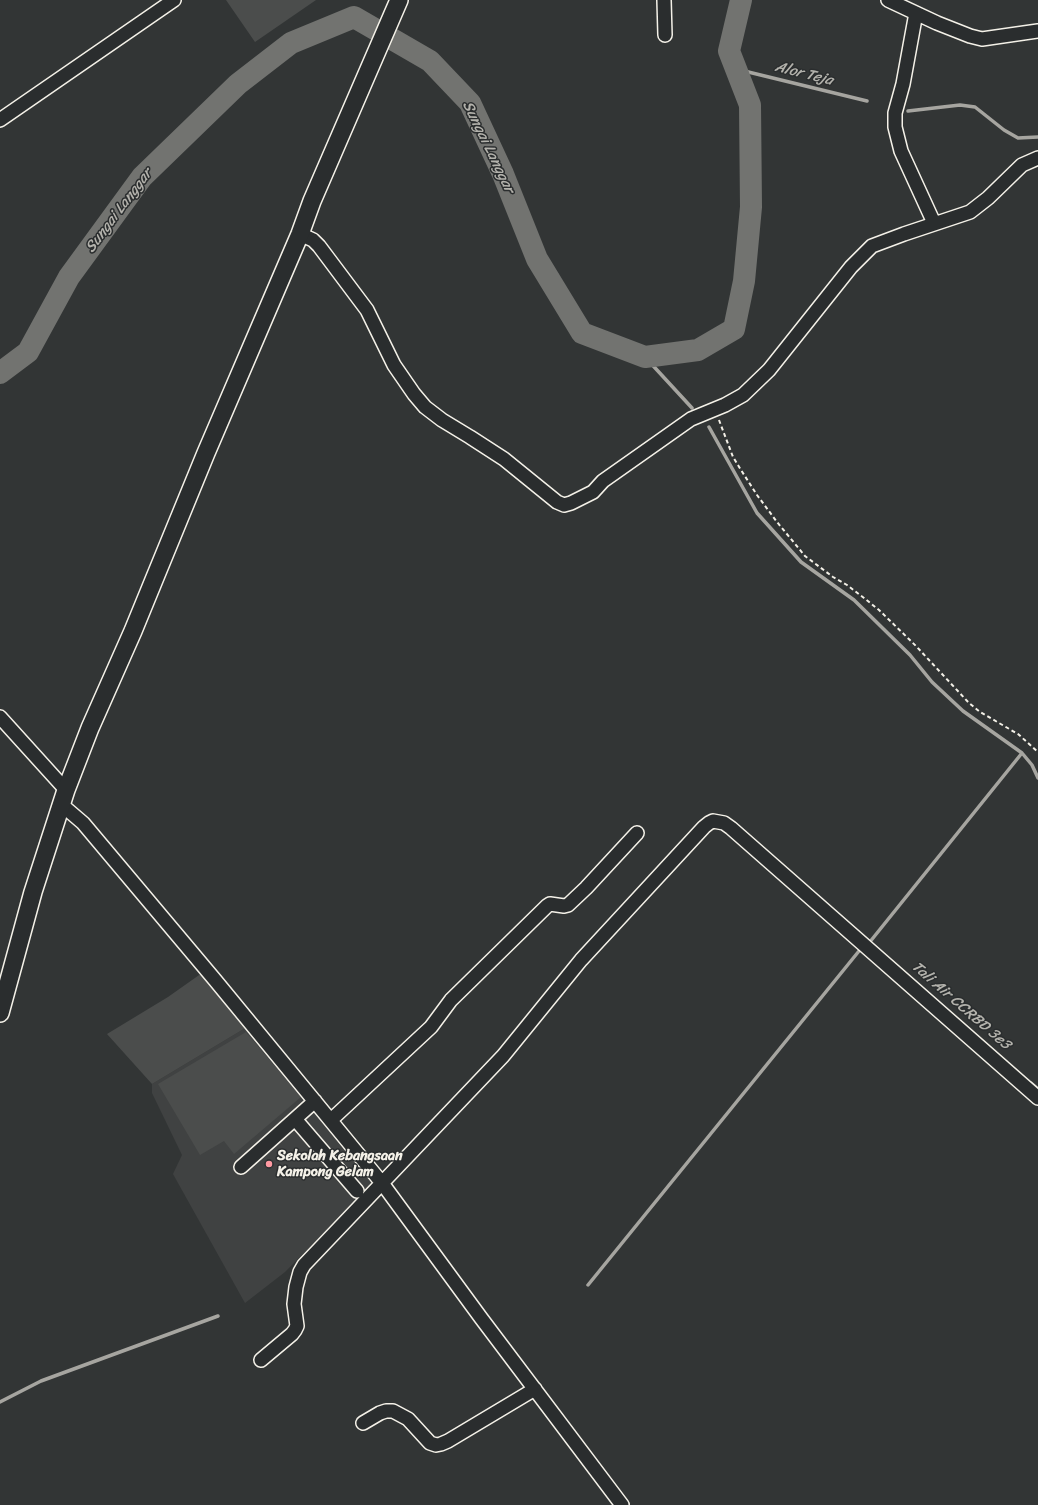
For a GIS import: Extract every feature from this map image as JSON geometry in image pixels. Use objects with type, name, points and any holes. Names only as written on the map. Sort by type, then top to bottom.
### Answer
[{"type":"main road","points":[[0,1013],[33,892],[64,798],[90,728],[133,631],[206,453],[300,234],[312,201],[399,1]]},
{"type":"street","points":[[0,120],[174,0]]},
{"type":"street","points":[[664,0],[665,35]]},
{"type":"street","points":[[888,0],[916,14],[970,36],[982,39],[1038,31]]},
{"type":"street","points":[[916,14],[903,84],[895,113],[895,127],[901,151],[934,223]]},
{"type":"street","points":[[300,234],[313,240],[319,246],[367,310],[394,365],[425,407],[442,420],[504,459],[556,502],[564,505],[593,492],[603,481],[691,419],[734,401],[758,381],[769,370],[851,266],[872,246],[934,223],[963,215],[975,208],[1022,165],[1038,158]]},
{"type":"street","points":[[0,717],[83,823],[382,1183],[622,1505]]},
{"type":"street","points":[[261,1360],[295,1330],[294,1304],[296,1287],[300,1272],[304,1266],[503,1056],[584,957],[704,827],[713,821],[724,823],[731,828],[1038,1098]]},
{"type":"street","points":[[331,1120],[428,1031],[451,1000],[547,906],[550,904],[568,905],[586,888],[637,833]]},
{"type":"street","points":[[241,1167],[315,1101]]},
{"type":"street","points":[[295,1120],[357,1190]]},
{"type":"street","points":[[363,1423],[380,1413],[393,1411],[408,1419],[430,1443],[436,1445],[448,1442],[535,1389]]},
{"type":"path","points":[[715,410],[733,457],[741,470],[777,522],[805,556],[833,577],[847,585],[879,610],[911,641],[969,703],[980,712],[1018,734],[1038,752]]},
{"type":"shaded area","points":[[226,0],[316,0],[255,42]]},
{"type":"shaded area","points":[[202,973],[247,1027],[152,1084],[107,1034],[168,997]]},
{"type":"shaded area","name":"Sekolah Kebangsaan Kampong Gelam","points":[[247,1027],[375,1181],[285,1272],[245,1303],[173,1174],[182,1155],[152,1093],[152,1084]]},
{"type":"shaded area","points":[[246,1032],[301,1097],[234,1154],[224,1141],[200,1155],[158,1084]]},
{"type":"waterway","name":"Sungai Langgar","points":[[0,373],[28,352],[69,277],[142,177],[238,84],[291,43],[354,17],[430,61],[470,103],[503,174],[537,259],[582,333],[645,357],[698,350],[734,329],[744,281],[751,207],[750,105],[729,51],[741,0]]},
{"type":"waterway","name":"Alor Teja","points":[[736,69],[867,101]]},
{"type":"waterway","name":"Alor Teja","points":[[908,111],[960,105],[975,107],[1004,130],[1018,138],[1038,137]]},
{"type":"waterway","points":[[645,357],[692,408]]},
{"type":"waterway","points":[[709,427],[757,513],[801,562],[854,600],[910,655],[932,682],[963,711],[1022,753],[1032,765],[1038,778]]},
{"type":"waterway","points":[[869,943],[1022,753]]},
{"type":"waterway","points":[[588,1285],[859,951]]},
{"type":"waterway","name":"Tali Air CCRBD 3e3","points":[[1031,1083],[1038,1089]]},
{"type":"waterway","points":[[0,1402],[41,1381],[218,1316]]},
{"type":"place","name":"Sekolah Kebangsaan Kampong Gelam","points":[[269,1164]]}]
